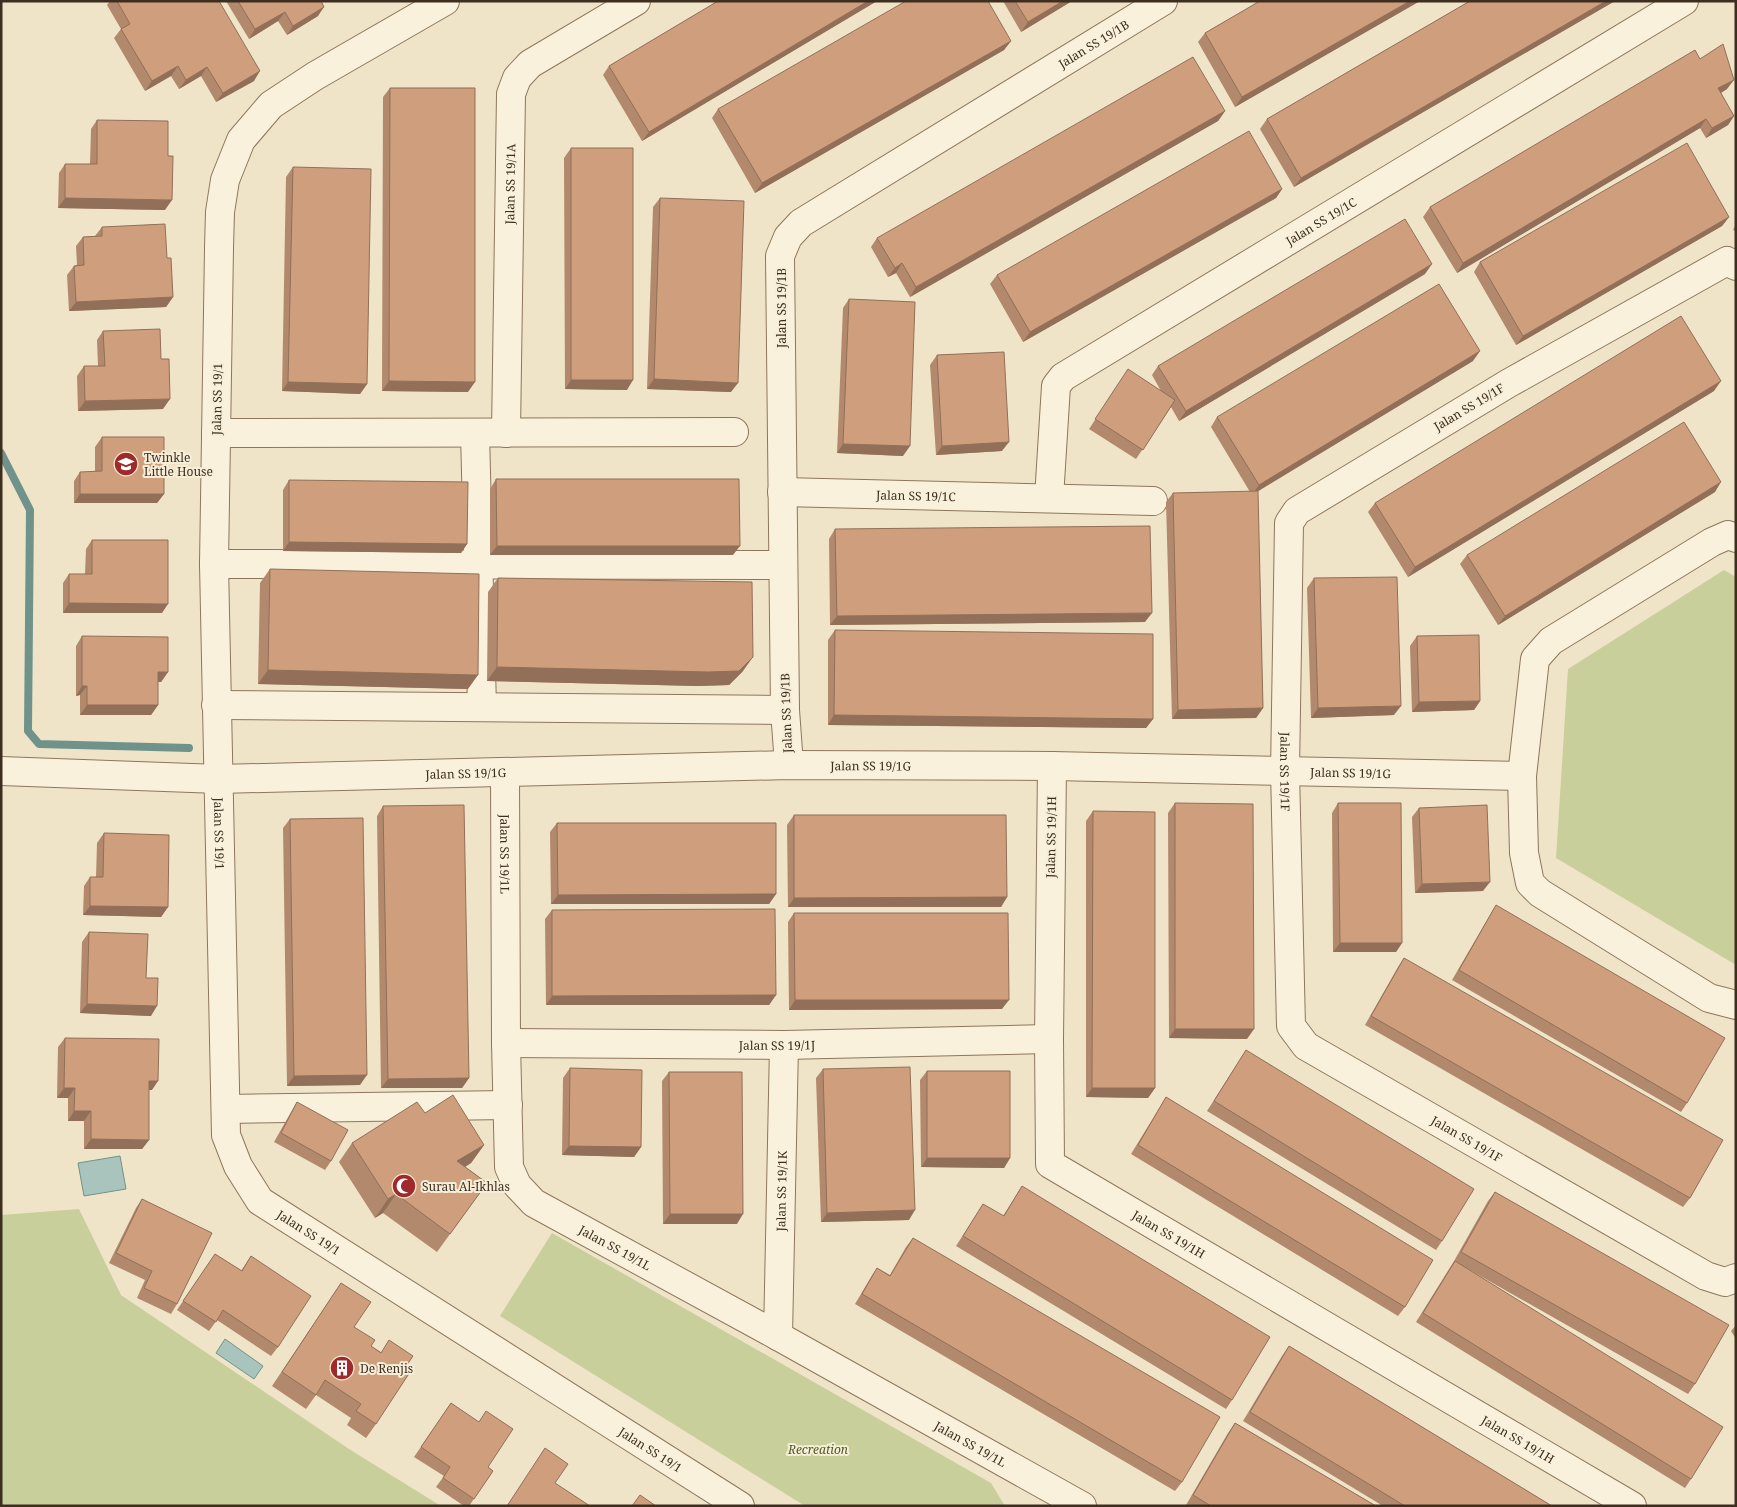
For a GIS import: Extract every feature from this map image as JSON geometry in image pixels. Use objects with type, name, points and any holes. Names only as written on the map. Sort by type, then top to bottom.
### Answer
[{"type":"street","name":"Jalan SS 19/1","points":[[444,1],[314,76],[271,105],[241,140],[225,180],[220,212],[214,564],[226,1135],[238,1166],[260,1201],[740,1506]]},
{"type":"street","name":"Jalan SS 19/1A","points":[[506,433],[511,94],[517,78],[530,64],[636,1]]},
{"type":"street","name":"Jalan SS 19/1B","points":[[789,764],[785,710],[780,256],[788,237],[801,223],[1163,1]]},
{"type":"street","name":"Jalan SS 19/1C","points":[[1049,498],[1056,386],[1063,377],[1684,1]]},
{"type":"street","name":"Jalan SS 19/1F","points":[[1736,266],[1727,261],[1685,284],[1509,383],[1297,512],[1288,523],[1286,771],[1291,1026],[1306,1046],[1706,1276],[1725,1282],[1736,1278]]},
{"type":"street","points":[[216,433],[734,432]]},
{"type":"street","points":[[475,433],[482,707]]},
{"type":"street","name":"Jalan SS 19/1C","points":[[782,492],[1152,502]]},
{"type":"street","points":[[1736,538],[1728,535],[1712,542],[1551,641],[1535,658],[1522,776],[1524,854],[1530,883],[1540,893],[1708,998],[1736,1005]]},
{"type":"street","points":[[214,564],[783,565]]},
{"type":"street","points":[[216,705],[785,710]]},
{"type":"street","name":"Jalan SS 19/1G","points":[[1,771],[219,779],[789,764],[1052,766],[1522,776]]},
{"type":"street","name":"Jalan SS 19/1H","points":[[1052,766],[1048,1038],[1050,1164],[1632,1506]]},
{"type":"street","name":"Jalan SS 19/1L","points":[[504,772],[509,1167],[517,1185],[534,1203],[778,1336],[1076,1504]]},
{"type":"street","name":"Jalan SS 19/1J","points":[[506,1043],[784,1046],[1048,1038]]},
{"type":"street","name":"Jalan SS 19/1K","points":[[778,1336],[784,1046]]},
{"type":"street","points":[[226,1110],[508,1105]]},
{"type":"green space","points":[[1724,570],[1736,577],[1736,965],[1556,858],[1568,669]]},
{"type":"green space","points":[[79,1209],[121,1295],[349,1449],[441,1506],[1,1506],[1,1215]]},
{"type":"green space","name":"Recreation","points":[[552,1233],[991,1483],[1005,1506],[805,1506],[500,1316]]},
{"type":"water","points":[[120,1156],[126,1189],[84,1196],[78,1163]]},
{"type":"water","points":[[225,1339],[263,1366],[254,1379],[216,1353]]},
{"type":"building","points":[[117,1],[219,1],[260,71],[223,93],[207,67],[186,80],[178,66],[152,81],[121,29],[130,24]]},
{"type":"building","points":[[238,1],[321,1],[324,7],[293,26],[285,12],[255,29]]},
{"type":"building","points":[[718,1],[868,1],[649,132],[609,66]]},
{"type":"building","points":[[906,1],[988,1],[1011,41],[762,183],[718,109]]},
{"type":"building","points":[[1015,1],[1063,1],[1028,22]]},
{"type":"building","points":[[1260,1],[1410,1],[1242,97],[1205,33]]},
{"type":"building","points":[[1470,1],[1606,1],[1301,178],[1267,119]]},
{"type":"building","points":[[1723,44],[1734,80],[1718,88],[1734,116],[1712,128],[1706,119],[1463,263],[1430,207],[1695,50],[1700,59]]},
{"type":"building","points":[[1193,57],[1225,111],[916,287],[902,263],[895,268],[877,238]]},
{"type":"building","points":[[390,88],[475,88],[475,382],[389,381]]},
{"type":"building","points":[[97,120],[168,121],[168,156],[173,156],[172,200],[65,198],[65,164],[97,164]]},
{"type":"building","points":[[1249,131],[1282,189],[1030,332],[997,275]]},
{"type":"building","points":[[1687,143],[1729,217],[1523,336],[1480,262]]},
{"type":"building","points":[[571,148],[633,148],[633,380],[571,380]]},
{"type":"building","points":[[293,167],[371,169],[367,384],[288,382]]},
{"type":"building","points":[[660,198],[744,201],[738,383],[654,379]]},
{"type":"building","points":[[1405,219],[1432,264],[1186,411],[1158,366]]},
{"type":"building","points":[[165,224],[167,258],[171,258],[173,297],[76,302],[74,266],[84,265],[83,237],[102,236],[102,227]]},
{"type":"building","points":[[1439,284],[1480,351],[1259,485],[1217,417]]},
{"type":"building","points":[[849,299],[915,302],[910,446],[843,444]]},
{"type":"building","points":[[1681,316],[1721,381],[1415,567],[1375,503]]},
{"type":"building","points":[[160,329],[161,359],[169,359],[170,399],[85,401],[84,366],[105,366],[103,331]]},
{"type":"building","points":[[1004,352],[1009,442],[942,446],[937,355]]},
{"type":"building","points":[[1128,369],[1175,400],[1143,450],[1095,419]]},
{"type":"building","points":[[1684,422],[1721,482],[1505,616],[1467,555]]},
{"type":"building","name":"Twinkle Little House","points":[[102,437],[164,437],[164,494],[80,494],[80,472],[102,471]]},
{"type":"building","points":[[496,479],[739,479],[740,546],[497,546]]},
{"type":"building","points":[[289,480],[468,482],[467,544],[289,542]]},
{"type":"building","points":[[1258,491],[1263,708],[1178,710],[1173,493]]},
{"type":"building","points":[[1150,526],[1152,613],[837,616],[835,529]]},
{"type":"building","points":[[92,540],[168,540],[168,604],[69,603],[69,574],[92,574]]},
{"type":"building","points":[[270,569],[479,574],[478,675],[268,670]]},
{"type":"building","points":[[1397,577],[1401,706],[1318,708],[1314,578]]},
{"type":"building","points":[[498,578],[752,582],[753,657],[739,671],[708,672],[497,667]]},
{"type":"building","points":[[835,630],[1153,634],[1153,719],[834,715]]},
{"type":"building","points":[[1479,635],[1480,701],[1419,702],[1417,636]]},
{"type":"building","points":[[82,636],[168,637],[168,672],[158,672],[158,705],[87,705],[87,686],[82,686]]},
{"type":"building","points":[[1175,803],[1253,804],[1254,1029],[1175,1029]]},
{"type":"building","points":[[1338,803],[1401,803],[1402,943],[1340,943]]},
{"type":"building","points":[[464,805],[469,1078],[388,1079],[383,806]]},
{"type":"building","points":[[1487,805],[1490,882],[1422,884],[1419,808]]},
{"type":"building","points":[[1093,811],[1155,812],[1155,1088],[1092,1088]]},
{"type":"building","points":[[794,815],[1006,815],[1007,897],[794,898]]},
{"type":"building","points":[[363,818],[367,1075],[294,1076],[290,819]]},
{"type":"building","points":[[557,823],[776,823],[776,894],[558,895]]},
{"type":"building","points":[[104,833],[169,835],[168,907],[90,906],[90,877],[103,877]]},
{"type":"building","points":[[1496,905],[1725,1038],[1687,1103],[1459,970]]},
{"type":"building","points":[[775,909],[776,995],[552,996],[552,910]]},
{"type":"building","points":[[794,913],[1008,913],[1009,1000],[795,1000]]},
{"type":"building","points":[[89,932],[148,934],[146,978],[158,978],[157,1006],[87,1004]]},
{"type":"building","points":[[1404,958],[1723,1140],[1690,1198],[1371,1016]]},
{"type":"building","points":[[65,1038],[159,1039],[158,1081],[149,1081],[149,1140],[91,1139],[91,1111],[74,1111],[75,1088],[64,1088]]},
{"type":"building","points":[[1246,1050],[1474,1189],[1442,1241],[1214,1101]]},
{"type":"building","points":[[910,1067],[915,1210],[827,1213],[823,1069]]},
{"type":"building","points":[[570,1068],[642,1070],[641,1147],[569,1146]]},
{"type":"building","points":[[927,1071],[1010,1071],[1010,1158],[927,1158]]},
{"type":"building","points":[[669,1072],[742,1072],[743,1214],[670,1214]]},
{"type":"building","points":[[453,1095],[484,1145],[457,1161],[487,1183],[450,1234],[396,1194],[388,1199],[352,1143],[417,1102],[425,1113]]},
{"type":"building","points":[[1166,1097],[1433,1260],[1405,1307],[1138,1145]]},
{"type":"building","points":[[297,1102],[348,1130],[331,1161],[281,1133]]},
{"type":"building","points":[[1022,1186],[1270,1337],[1232,1400],[963,1236],[983,1204],[1004,1216]]},
{"type":"building","points":[[1495,1192],[1729,1325],[1695,1384],[1461,1252]]},
{"type":"building","points":[[142,1199],[212,1233],[177,1304],[144,1288],[152,1271],[116,1253]]},
{"type":"building","points":[[913,1238],[1220,1417],[1182,1482],[862,1294],[877,1268],[890,1276]]},
{"type":"building","points":[[215,1254],[242,1271],[251,1256],[311,1296],[278,1347],[223,1310],[216,1322],[183,1301]]},
{"type":"building","points":[[1455,1261],[1723,1427],[1691,1479],[1423,1313]]},
{"type":"building","name":"De Renjis","points":[[341,1283],[371,1302],[354,1327],[375,1340],[371,1346],[381,1353],[389,1340],[413,1356],[407,1365],[412,1369],[376,1424],[356,1411],[361,1404],[325,1380],[316,1395],[282,1372]]},
{"type":"building","points":[[1289,1346],[1552,1506],[1405,1506],[1250,1412]]},
{"type":"building","points":[[451,1403],[479,1422],[486,1411],[513,1429],[488,1467],[493,1471],[474,1499],[443,1478],[450,1467],[421,1447]]},
{"type":"building","points":[[1235,1423],[1376,1506],[1211,1506],[1193,1495]]},
{"type":"building","points":[[545,1448],[568,1464],[555,1483],[590,1506],[507,1506]]},
{"type":"building","points":[[640,1495],[656,1506],[632,1506]]},
{"type":"waterway","points":[[1,453],[30,510],[28,731],[39,744],[189,748]]},
{"type":"place","name":"Twinkle Little House","points":[[126,464]]},
{"type":"place","name":"Surau Al-Ikhlas","points":[[404,1186]]},
{"type":"place","name":"De Renjis","points":[[342,1368]]}]
